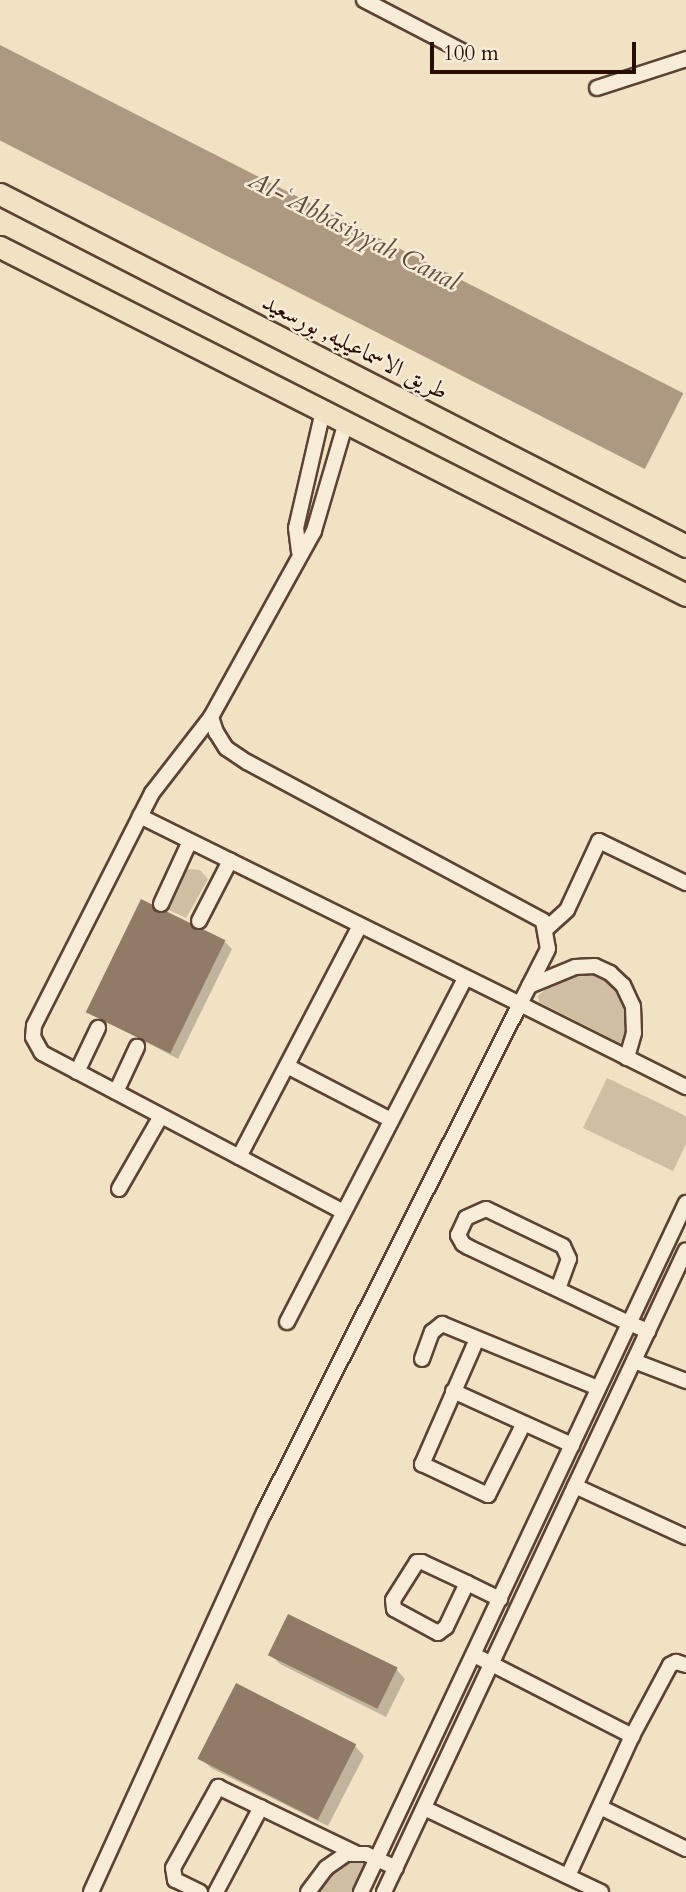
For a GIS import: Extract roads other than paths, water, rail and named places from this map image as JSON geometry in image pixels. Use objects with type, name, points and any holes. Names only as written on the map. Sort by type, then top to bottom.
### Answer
[{"type":"highway","name":"طريق الاسماعيليه, بورسعيد","points":[[0,194],[686,546]]},
{"type":"highway","points":[[0,247],[686,595]]},
{"type":"street","points":[[364,0],[464,52]]},
{"type":"street","points":[[597,88],[686,59]]},
{"type":"street","points":[[299,554],[296,528],[324,411]]},
{"type":"street","points":[[344,1212],[77,1072],[35,1046],[34,1026],[140,816],[171,764],[212,717],[314,531],[346,422]]},
{"type":"street","points":[[91,1892],[264,1513],[548,949],[543,921],[247,762],[226,748],[212,717]]},
{"type":"street","points":[[140,816],[686,1087]]},
{"type":"street","points":[[161,904],[190,841]]},
{"type":"street","points":[[546,929],[567,910],[599,841],[686,883]]},
{"type":"street","points":[[199,921],[230,861]]},
{"type":"street","points":[[239,1157],[360,926]]},
{"type":"street","points":[[529,986],[575,967],[595,966],[610,973],[623,985],[633,1006],[634,1033],[627,1058]]},
{"type":"street","points":[[287,1322],[465,979]]},
{"type":"street","points":[[77,1072],[98,1028]]},
{"type":"street","points":[[116,1092],[137,1047]]},
{"type":"street","points":[[287,1066],[391,1120]]},
{"type":"street","points":[[120,1189],[161,1116]]},
{"type":"street","points":[[361,1892],[629,1323],[680,1230],[686,1203]]},
{"type":"street","points":[[558,1289],[569,1259],[563,1246],[486,1209],[466,1218],[458,1235],[463,1244],[629,1323],[648,1331]]},
{"type":"street","points":[[384,1892],[686,1250]]},
{"type":"street","points":[[422,1359],[439,1324],[598,1388]]},
{"type":"street","points":[[477,1339],[421,1461],[428,1469],[451,1480],[491,1494],[524,1423]]},
{"type":"street","points":[[634,1361],[686,1381]]},
{"type":"street","points":[[453,1391],[572,1445]]},
{"type":"street","points":[[576,1486],[686,1537]]},
{"type":"street","points":[[467,1583],[446,1627],[438,1633],[394,1609],[393,1600],[417,1562],[467,1583],[500,1599]]},
{"type":"street","points":[[474,1654],[632,1736]]},
{"type":"street","points":[[568,1876],[632,1736],[670,1665],[676,1662],[686,1665]]},
{"type":"street","points":[[200,1892],[179,1883],[172,1873],[212,1792],[221,1787],[355,1853],[376,1858],[396,1868]]},
{"type":"street","points":[[215,1892],[261,1807]]},
{"type":"street","points":[[600,1807],[686,1849]]},
{"type":"street","points":[[424,1808],[601,1892]]},
{"type":"street","points":[[309,1892],[337,1858],[355,1853]]},
{"type":"water","name":"Al-ʿAbbāsiyyah Canal","points":[[0,45],[683,393],[645,469],[0,140]]}]
